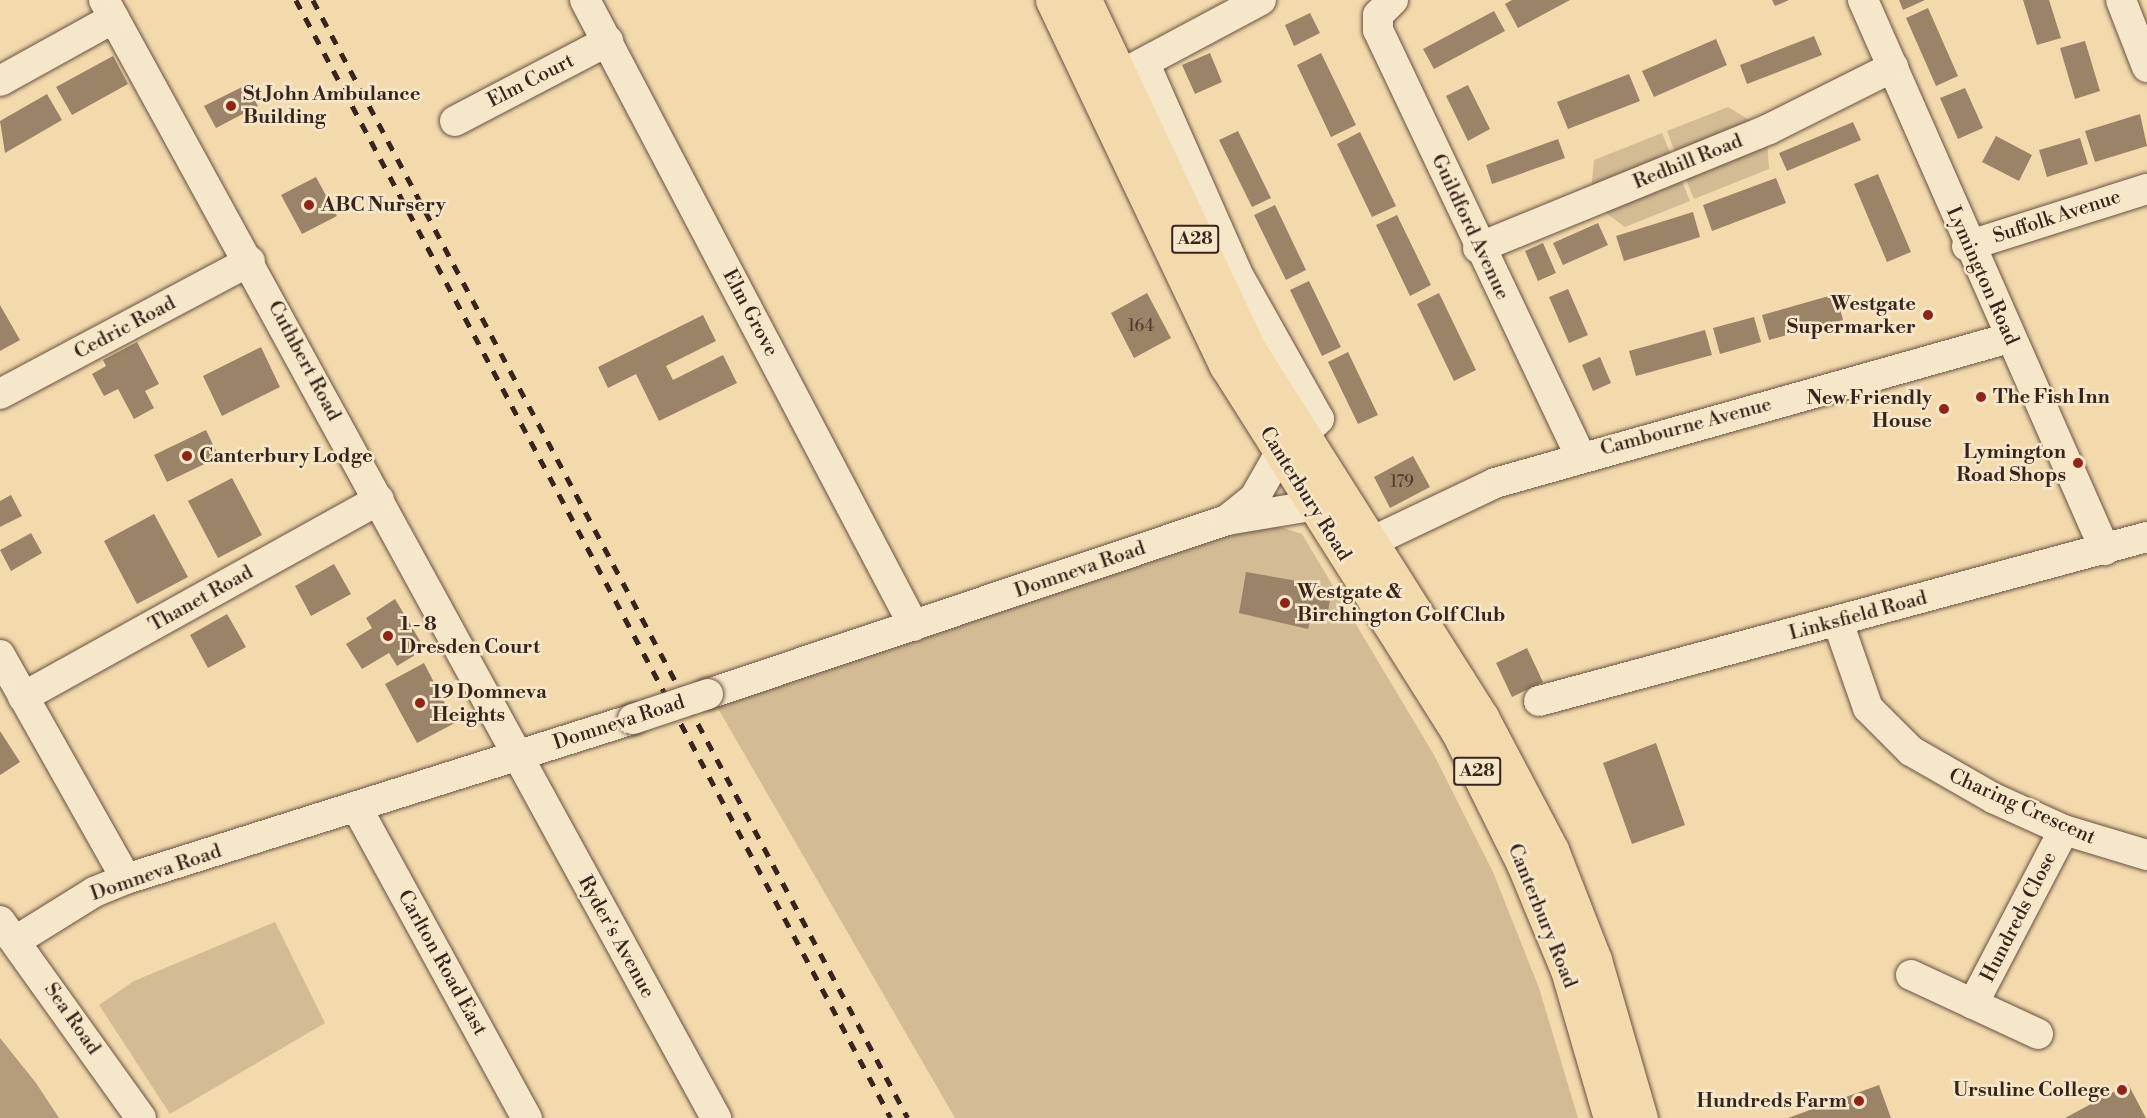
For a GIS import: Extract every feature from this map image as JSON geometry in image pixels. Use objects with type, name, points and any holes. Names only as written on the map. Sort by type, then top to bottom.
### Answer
[{"type":"highway","name":"Canterbury Road","points":[[1052,0],[1119,75]]},
{"type":"highway","name":"Canterbury Road","points":[[1085,0],[1119,75],[1226,366],[1371,542],[1482,717],[1552,850],[1595,960],[1641,1118]]},
{"type":"highway","name":"Canterbury Road","points":[[1290,446],[1311,506],[1458,733],[1523,864],[1567,970],[1610,1118]]},
{"type":"street","name":"Elm Grove","points":[[585,0],[914,626]]},
{"type":"street","points":[[1119,75],[1261,0]]},
{"type":"street","name":"Guildford Avenue","points":[[1393,0],[1378,15],[1377,30],[1478,248],[1581,457]]},
{"type":"street","name":"Lymington Road","points":[[1863,0],[1967,246],[2105,550]]},
{"type":"street","points":[[2121,0],[2147,67]]},
{"type":"street","points":[[0,81],[109,9]]},
{"type":"street","name":"Cuthbert Road","points":[[109,9],[250,261],[517,756]]},
{"type":"street","name":"Elm Court","points":[[455,121],[608,41]]},
{"type":"street","name":"Redhill Road","points":[[1478,248],[1769,129],[1893,67]]},
{"type":"street","name":"Canterbury Road","points":[[1119,75],[1237,273],[1319,419],[1290,446]]},
{"type":"street","name":"Suffolk Avenue","points":[[1967,246],[2147,189]]},
{"type":"street","name":"Cedric Road","points":[[0,394],[250,261]]},
{"type":"street","name":"Cambourne Avenue","points":[[1371,542],[1495,483],[2009,338]]},
{"type":"street","name":"Domneva Road","points":[[1227,519],[1255,497],[1290,446]]},
{"type":"street","name":"Thanet Road","points":[[23,697],[379,500]]},
{"type":"street","name":"Domneva Road","points":[[8,931],[126,879],[357,808],[633,719],[1227,519],[1311,506]]},
{"type":"street","name":"Linksfield Road","points":[[1539,701],[1570,701],[1838,622],[2147,537]]},
{"type":"street","name":"Charing Crescent","points":[[1838,622],[1854,679],[1885,730],[1940,770],[2064,830],[2147,855]]},
{"type":"street","points":[[0,655],[126,879]]},
{"type":"street","name":"Ryder's Avenue","points":[[517,756],[716,1118]]},
{"type":"street","name":"Carlton Road East","points":[[357,808],[527,1118]]},
{"type":"street","name":"Hundreds Close","points":[[1973,1004],[2064,830]]},
{"type":"street","name":"Sea Road","points":[[8,931],[141,1118]]},
{"type":"street","name":"Hundreds Close","points":[[1911,975],[2038,1034]]},
{"type":"shaded area","points":[[1728,107],[1759,126],[1677,158],[1667,131]]},
{"type":"shaded area","points":[[1662,133],[1673,160],[1591,193],[1594,160]]},
{"type":"shaded area","points":[[1767,139],[1769,169],[1694,199],[1683,172]]},
{"type":"shaded area","points":[[1679,174],[1690,201],[1625,227],[1598,207]]},
{"type":"shaded area","points":[[1268,523],[1302,534],[1434,755],[1493,872],[1539,988],[1578,1118],[955,1118],[716,705]]},
{"type":"shaded area","points":[[275,922],[325,1023],[170,1114],[99,1005],[134,981]]},
{"type":"shaded area","points":[[0,1038],[36,1083],[59,1118],[0,1118]]},
{"type":"building","points":[[1512,0],[1570,0],[1518,28],[1505,4]]},
{"type":"building","points":[[1772,0],[1789,0],[1775,6]]},
{"type":"building","points":[[1899,0],[1925,0],[1903,10]]},
{"type":"building","points":[[2023,0],[2049,0],[2061,38],[2037,45]]},
{"type":"building","points":[[1928,8],[1958,76],[1936,86],[1906,18]]},
{"type":"building","points":[[1494,11],[1505,31],[1434,69],[1423,49]]},
{"type":"building","points":[[1310,13],[1320,33],[1294,46],[1285,25]]},
{"type":"building","points":[[1814,36],[1822,55],[1747,84],[1740,65]]},
{"type":"building","points":[[1716,39],[1727,65],[1654,97],[1642,71]]},
{"type":"building","points":[[2085,41],[2100,91],[2075,99],[2060,48]]},
{"type":"building","points":[[1210,53],[1222,82],[1195,94],[1182,65]]},
{"type":"building","points":[[1321,53],[1356,125],[1331,137],[1297,65]]},
{"type":"building","points":[[113,56],[128,84],[72,115],[56,87]]},
{"type":"building","points":[[1629,74],[1640,101],[1568,129],[1557,102]]},
{"type":"building","name":"St John Ambulance Building","points":[[246,85],[258,106],[216,128],[204,106]]},
{"type":"building","points":[[1468,85],[1490,129],[1468,141],[1446,96]]},
{"type":"building","points":[[1965,88],[1983,128],[1958,139],[1940,98]]},
{"type":"building","points":[[47,94],[62,120],[5,153],[0,121]]},
{"type":"building","points":[[2140,114],[2147,146],[2095,162],[2085,131]]},
{"type":"building","points":[[1853,122],[1861,140],[1787,171],[1779,153]]},
{"type":"building","points":[[1238,131],[1271,198],[1252,207],[1219,140]]},
{"type":"building","points":[[1360,132],[1396,206],[1372,217],[1337,144]]},
{"type":"building","points":[[1996,136],[2032,155],[2019,181],[1982,162]]},
{"type":"building","points":[[2080,138],[2088,164],[2047,177],[2039,150]]},
{"type":"building","points":[[1558,139],[1565,158],[1492,184],[1486,165]]},
{"type":"building","points":[[1878,174],[1911,252],[1887,262],[1854,184]]},
{"type":"building","name":"ABC Nursery","points":[[316,177],[337,216],[302,234],[281,195]]},
{"type":"building","points":[[1776,178],[1786,203],[1712,231],[1703,205]]},
{"type":"building","points":[[1275,205],[1306,270],[1286,280],[1254,215]]},
{"type":"building","points":[[1693,212],[1700,237],[1624,261],[1616,236]]},
{"type":"building","points":[[1397,215],[1431,285],[1410,296],[1376,225]]},
{"type":"building","points":[[1598,223],[1608,245],[1563,265],[1553,243]]},
{"type":"building","points":[[1543,243],[1556,273],[1538,281],[1525,251]]},
{"type":"building","points":[[1309,281],[1341,347],[1322,356],[1290,290]]},
{"type":"building","points":[[1568,289],[1588,335],[1569,343],[1549,297]]},
{"type":"building","points":[[1147,293],[1171,338],[1134,358],[1111,313]]},
{"type":"building","points":[[1439,293],[1476,370],[1454,381],[1417,304]]},
{"type":"building","points":[[1836,294],[1843,320],[1769,340],[1762,315]]},
{"type":"building","points":[[0,305],[20,340],[0,351]]},
{"type":"building","points":[[703,315],[716,341],[666,366],[673,380],[723,355],[737,383],[659,421],[636,374],[608,388],[598,367]]},
{"type":"building","points":[[1754,317],[1761,342],[1720,354],[1713,328]]},
{"type":"building","points":[[1705,330],[1712,355],[1636,376],[1629,351]]},
{"type":"building","points":[[137,342],[159,384],[145,391],[154,408],[134,419],[118,389],[104,396],[92,374],[106,366],[103,360]]},
{"type":"building","points":[[261,347],[280,387],[222,416],[203,376]]},
{"type":"building","points":[[1348,352],[1378,415],[1358,424],[1328,362]]},
{"type":"building","points":[[1600,357],[1611,383],[1593,391],[1582,365]]},
{"type":"building","name":"Canterbury Lodge","points":[[206,430],[219,457],[167,482],[154,455]]},
{"type":"building","points":[[1413,456],[1430,487],[1390,508],[1374,477]]},
{"type":"building","points":[[232,478],[262,535],[218,558],[188,501]]},
{"type":"building","points":[[11,495],[22,516],[0,527],[0,501]]},
{"type":"building","points":[[154,514],[188,577],[137,604],[104,541]]},
{"type":"building","points":[[31,533],[42,553],[11,571],[0,550]]},
{"type":"building","points":[[334,564],[351,594],[311,616],[295,586]]},
{"type":"building","name":"Westgate & Birchington Golf Club","points":[[1246,572],[1320,585],[1319,591],[1331,594],[1327,617],[1311,616],[1308,629],[1239,613]]},
{"type":"building","name":"1 - 8 Dresden Court","points":[[395,599],[425,649],[397,666],[389,653],[362,669],[346,644],[372,628],[366,618]]},
{"type":"building","points":[[227,614],[246,647],[208,668],[190,635]]},
{"type":"building","points":[[1527,648],[1543,682],[1512,697],[1496,663]]},
{"type":"building","name":"19 Domneva Heights","points":[[424,663],[455,723],[417,743],[385,684]]},
{"type":"building","points":[[0,731],[20,762],[0,775]]},
{"type":"building","points":[[1656,743],[1685,825],[1632,844],[1603,763]]},
{"type":"building","points":[[2128,1084],[2146,1118],[2065,1118]]},
{"type":"building","name":"Hundreds Farm","points":[[1879,1085],[1891,1118],[1788,1118]]},
{"type":"railway","points":[[296,0],[891,1118]]},
{"type":"railway","points":[[313,0],[908,1118]]},
{"type":"place","name":"St John Ambulance Building","points":[[231,106]]},
{"type":"place","name":"ABC Nursery","points":[[309,205]]},
{"type":"place","name":"Westgate Supermarker","points":[[1928,315]]},
{"type":"place","name":"The Fish Inn","points":[[1981,397]]},
{"type":"place","name":"New Friendly House","points":[[1944,409]]},
{"type":"place","name":"Canterbury Lodge","points":[[187,456]]},
{"type":"place","name":"Lymington Road Shops","points":[[2078,463]]},
{"type":"place","name":"Westgate & Birchington Golf Club","points":[[1285,603]]},
{"type":"place","name":"1 - 8 Dresden Court","points":[[388,636]]},
{"type":"place","name":"19 Domneva Heights","points":[[420,703]]},
{"type":"place","name":"Ursuline College","points":[[2122,1090]]},
{"type":"place","name":"Hundreds Farm","points":[[1859,1101]]}]
